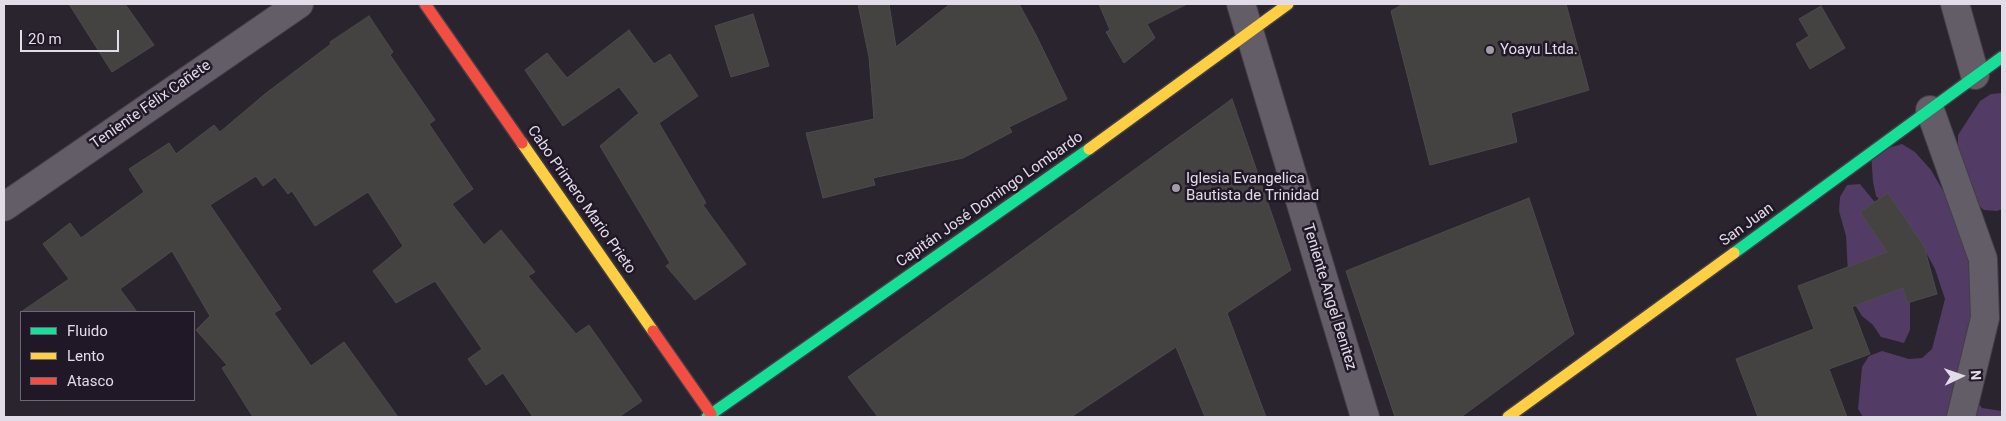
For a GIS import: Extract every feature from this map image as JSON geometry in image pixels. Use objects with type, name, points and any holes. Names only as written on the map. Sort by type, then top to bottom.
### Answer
[{"type":"street","name":"Teniente Félix Cañete","points":[[4,207],[299,4]]},
{"type":"street","name":"Cabo Primero Mario Prieto","points":[[425,4],[709,416]]},
{"type":"street","name":"Teniente Angel Benitez","points":[[1240,4],[1366,417]]},
{"type":"street","name":"Capitán José Domingo Lombardo","points":[[709,416],[1128,121],[1288,4]]},
{"type":"street","points":[[1955,4],[1975,76]]},
{"type":"street","name":"San Juan","points":[[1508,417],[2002,57]]},
{"type":"street","points":[[1930,110],[1983,260],[1985,318],[1991,335],[1961,417]]},
{"type":"shaded area","points":[[2002,93],[2002,209],[1997,211],[1984,210],[1973,201],[1958,148],[1958,135],[1980,101],[1991,94]]},
{"type":"shaded area","points":[[1902,144],[1915,152],[1931,170],[1952,206],[1970,245],[1974,398],[1982,408],[2002,411],[2002,417],[1863,417],[1858,409],[1862,367],[1869,356],[1882,351],[1909,359],[1922,358],[1932,349],[1945,299],[1935,269],[1917,236],[1876,196],[1871,153]]},
{"type":"shaded area","points":[[1860,184],[1878,206],[1910,301],[1910,330],[1904,343],[1881,337],[1873,325],[1862,316],[1849,292],[1846,236],[1839,211],[1840,197],[1847,185]]},
{"type":"building","points":[[69,4],[125,4],[154,45],[112,72]]},
{"type":"building","points":[[858,4],[889,4],[896,47],[950,4],[1019,4],[1067,99],[1009,127],[1012,132],[963,158],[873,178],[875,185],[823,198],[806,133],[874,119],[869,57]]},
{"type":"building","points":[[1099,4],[1187,4],[1147,24],[1155,38],[1124,63],[1106,32],[1110,30]]},
{"type":"building","name":"Yoayu Ltda.","points":[[1403,4],[1566,4],[1589,90],[1511,113],[1517,142],[1430,165],[1391,11]]},
{"type":"building","points":[[1821,6],[1845,48],[1810,69],[1796,44],[1809,36],[1799,19]]},
{"type":"building","points":[[753,14],[769,66],[731,77],[715,26]]},
{"type":"building","points":[[369,16],[393,52],[390,55],[435,120],[429,124],[473,189],[452,204],[484,245],[501,230],[535,272],[528,276],[576,334],[589,325],[642,401],[619,417],[533,417],[503,373],[486,385],[468,359],[482,349],[435,281],[396,303],[373,271],[403,246],[368,192],[315,226],[292,191],[288,194],[275,177],[263,186],[256,176],[210,205],[281,309],[274,313],[311,366],[344,342],[398,417],[253,417],[222,368],[227,365],[196,330],[210,316],[172,251],[120,289],[136,311],[22,311],[69,279],[43,244],[70,223],[81,238],[144,192],[129,169],[169,143],[176,154],[214,125],[220,132],[265,94],[331,44],[330,42]]},
{"type":"building","points":[[629,30],[654,64],[670,54],[698,96],[659,123],[706,203],[703,205],[746,264],[695,300],[666,266],[670,263],[600,146],[639,113],[619,87],[563,126],[525,70],[547,53],[567,78]]},
{"type":"building","points":[[1232,99],[1291,270],[1227,313],[1266,417],[1205,417],[1176,347],[1071,417],[878,417],[848,377]]},
{"type":"building","points":[[1888,193],[1924,246],[1937,294],[1907,303],[1903,288],[1852,307],[1870,354],[1829,369],[1847,417],[1758,417],[1736,359],[1814,329],[1798,286],[1887,252],[1860,212]]},
{"type":"building","points":[[1529,198],[1574,334],[1461,417],[1395,417],[1346,271]]},
{"type":"traffic: fast","points":[[1734,253],[2002,57]]},
{"type":"traffic: fast","points":[[707,417],[1089,149]]},
{"type":"traffic: slow","points":[[1089,149],[1288,4]]},
{"type":"traffic: slow","points":[[522,143],[653,331]]},
{"type":"traffic: slow","points":[[1508,417],[1734,253]]},
{"type":"traffic: jam","points":[[425,4],[522,143]]},
{"type":"traffic: jam","points":[[653,331],[711,414]]},
{"type":"place","name":"Yoayu Ltda.","points":[[1490,50]]},
{"type":"place","name":"Iglesia Evangelica Bautista de Trinidad","points":[[1176,188]]}]
